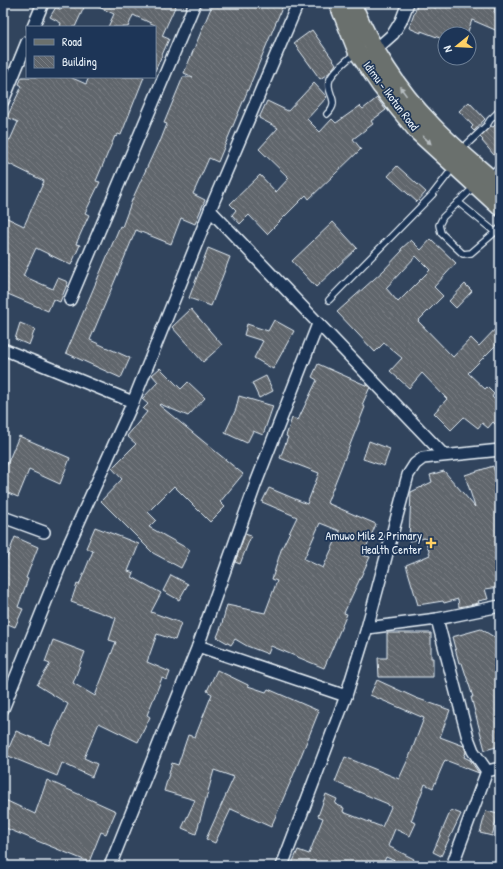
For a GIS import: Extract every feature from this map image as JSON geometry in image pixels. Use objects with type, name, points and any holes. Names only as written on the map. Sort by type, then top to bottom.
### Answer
[{"type":"main road","name":"Idimu - Ikotun Road","points":[[338,3],[358,51],[380,85],[403,115],[418,132],[478,173],[500,207]]},
{"type":"main road","points":[[352,3],[375,50],[410,101],[430,124],[478,173]]},
{"type":"street","points":[[33,26],[43,3]]},
{"type":"street","points":[[70,300],[195,3]]},
{"type":"street","points":[[3,709],[69,544],[133,402],[210,210],[298,3]]},
{"type":"street","points":[[375,50],[393,34],[401,21],[408,3]]},
{"type":"street","points":[[3,101],[26,44]]},
{"type":"street","points":[[210,210],[444,455]]},
{"type":"street","points":[[110,866],[198,646],[256,483],[318,324]]},
{"type":"street","points":[[3,349],[133,402]]},
{"type":"street","points":[[282,866],[346,696],[408,475],[415,464],[423,458],[500,450]]},
{"type":"street","points":[[3,517],[44,532]]},
{"type":"street","points":[[366,628],[437,618],[500,606]]},
{"type":"street","points":[[437,618],[468,738],[473,751],[486,771]]},
{"type":"street","points":[[198,646],[346,696]]},
{"type":"street","points":[[486,771],[500,768]]},
{"type":"street","points":[[452,866],[486,771]]},
{"type":"lane","points":[[327,114],[334,105],[329,87],[329,81],[332,75],[358,51]]},
{"type":"lane","points":[[500,110],[487,125],[478,173],[458,202],[443,217],[439,225],[441,233],[463,254],[472,253],[500,228]]},
{"type":"lane","points":[[329,300],[432,194],[478,173]]},
{"type":"lane","points":[[458,202],[496,232]]},
{"type":"building","points":[[65,3],[86,3],[75,26],[60,26],[61,23],[50,17],[56,7],[61,10]]},
{"type":"building","points":[[90,3],[170,3],[176,5],[162,36],[169,39],[156,69],[156,26],[133,15],[128,26],[108,26],[114,14]]},
{"type":"building","points":[[213,3],[284,3],[218,162],[209,158],[193,194],[205,200],[195,224],[181,218],[171,244],[136,230],[90,340],[130,358],[121,378],[66,353],[120,226],[122,227],[132,200],[159,141],[160,142],[167,124],[164,123],[183,77],[193,77],[184,73]]},
{"type":"building","points":[[418,3],[423,3],[436,8],[438,3],[497,3],[494,12],[500,15],[500,32],[472,20],[470,26],[437,26],[437,37],[409,28]]},
{"type":"building","points":[[312,30],[336,64],[329,73],[320,79],[294,43]]},
{"type":"building","points":[[22,77],[72,78],[86,84],[89,78],[144,78],[121,135],[118,134],[116,137],[115,136],[96,181],[100,182],[85,213],[89,215],[76,244],[80,245],[71,265],[36,248],[23,276],[53,289],[58,278],[68,282],[60,302],[53,299],[48,311],[3,292],[3,216],[24,226],[44,181],[3,161],[3,137],[10,140],[18,122],[7,117],[22,86],[19,84]]},
{"type":"building","points":[[314,83],[327,97],[307,119],[320,132],[332,119],[336,123],[360,106],[363,109],[377,98],[386,110],[371,121],[373,124],[353,139],[361,149],[309,199],[306,195],[267,234],[249,215],[240,224],[232,215],[236,210],[230,204],[260,175],[276,192],[289,178],[259,149],[278,128],[259,118],[267,101],[288,111]]},
{"type":"building","points":[[469,102],[485,119],[474,131],[471,128],[473,126],[459,111]]},
{"type":"building","points":[[500,120],[500,162],[480,137],[491,126],[493,127]]},
{"type":"building","points":[[397,166],[426,192],[417,202],[388,176]]},
{"type":"building","points":[[333,222],[357,248],[316,287],[292,261]]},
{"type":"building","points":[[431,239],[456,263],[434,287],[443,296],[418,321],[453,357],[471,338],[479,346],[500,324],[500,341],[468,373],[485,389],[487,387],[494,394],[492,397],[500,404],[500,429],[493,422],[488,428],[482,423],[478,428],[464,417],[451,430],[434,413],[447,399],[422,373],[409,388],[390,371],[402,358],[384,343],[375,352],[337,312],[383,271],[402,251],[401,249],[411,240],[421,250]],"holes":[[[416,256],[430,270],[398,302],[386,288]]]},
{"type":"building","points":[[208,248],[230,257],[211,306],[189,298]]},
{"type":"building","points":[[465,284],[472,291],[456,308],[449,301]]},
{"type":"building","points":[[191,309],[222,345],[203,362],[172,327]]},
{"type":"building","points":[[274,320],[294,331],[273,369],[254,358],[263,341],[244,335],[247,324],[268,331]]},
{"type":"building","points":[[20,323],[35,329],[29,345],[15,339]]},
{"type":"building","points":[[318,364],[370,387],[362,405],[365,407],[327,503],[376,524],[363,555],[370,557],[344,613],[347,614],[324,668],[271,646],[268,654],[247,646],[235,639],[231,645],[217,637],[227,605],[265,613],[277,581],[272,579],[281,550],[297,517],[262,502],[269,488],[307,504],[319,473],[280,458],[288,437],[286,436],[292,418],[298,420],[317,380],[312,377]],"holes":[[[320,523],[340,531],[323,568],[304,559]]]},
{"type":"building","points":[[160,368],[181,389],[188,382],[205,398],[188,416],[160,404],[159,405],[243,474],[220,502],[225,507],[210,522],[174,486],[148,512],[156,520],[149,527],[190,550],[181,568],[153,553],[101,501],[122,479],[112,468],[136,444],[127,436],[147,412],[143,409],[148,404],[142,399],[158,382],[152,375]]},
{"type":"building","points":[[266,376],[273,391],[259,398],[252,383]]},
{"type":"building","points":[[239,396],[273,406],[263,435],[253,431],[247,443],[225,433],[236,409]]},
{"type":"building","points":[[19,436],[70,458],[60,484],[29,470],[18,497],[3,491],[3,474]]},
{"type":"building","points":[[369,441],[390,449],[384,466],[363,459]]},
{"type":"building","points":[[493,466],[500,491],[500,587],[485,589],[488,599],[478,601],[479,603],[459,607],[458,599],[444,603],[443,601],[418,605],[406,565],[430,555],[425,538],[409,541],[411,492],[432,482],[430,475],[444,471],[475,507],[465,475]]},
{"type":"building","points":[[95,527],[139,544],[128,571],[134,573],[132,577],[161,593],[151,612],[181,623],[175,640],[157,634],[147,662],[170,672],[167,680],[162,678],[147,715],[150,717],[138,742],[99,723],[84,758],[97,764],[92,777],[62,763],[57,776],[6,755],[16,731],[49,745],[68,704],[37,685],[50,664],[45,662],[53,640],[85,652],[73,683],[95,696],[116,642],[109,640],[116,618],[71,602],[77,584],[79,585],[93,551],[86,548]]},
{"type":"building","points":[[245,534],[251,536],[240,564],[235,562]]},
{"type":"building","points":[[15,537],[38,547],[26,578],[28,579],[18,607],[23,609],[15,627],[3,622],[3,568]]},
{"type":"building","points":[[171,575],[188,584],[179,600],[163,591]]},
{"type":"building","points":[[481,629],[494,637],[500,635],[500,746],[485,750],[471,697],[473,697],[462,663],[459,663],[452,637]]},
{"type":"building","points":[[387,633],[431,633],[433,677],[379,677],[378,658],[387,658]]},
{"type":"building","points":[[217,670],[248,686],[266,692],[268,689],[319,711],[271,827],[231,809],[215,843],[206,839],[234,777],[214,770],[196,834],[182,828],[195,800],[164,791],[172,763],[178,765],[188,735],[195,737],[212,694],[207,691]]},
{"type":"building","points":[[377,680],[416,698],[450,710],[440,737],[464,746],[466,752],[464,757],[470,760],[479,773],[445,760],[433,788],[425,784],[411,821],[416,823],[410,836],[395,829],[388,846],[414,859],[411,866],[406,866],[386,857],[382,866],[291,866],[298,850],[309,854],[323,818],[318,816],[326,794],[337,799],[335,804],[344,808],[343,812],[382,827],[391,807],[388,804],[335,782],[345,757],[399,779],[424,718],[370,695]]},
{"type":"building","points":[[47,780],[116,811],[106,834],[101,832],[89,862],[3,827],[3,799],[35,814]]},
{"type":"building","points":[[451,810],[461,814],[441,856],[433,852]]},
{"type":"building","points":[[486,811],[498,814],[492,836],[480,833]]},
{"type":"place","name":"Amuwo Mile 2 Primary Health Center","points":[[431,543]]}]
